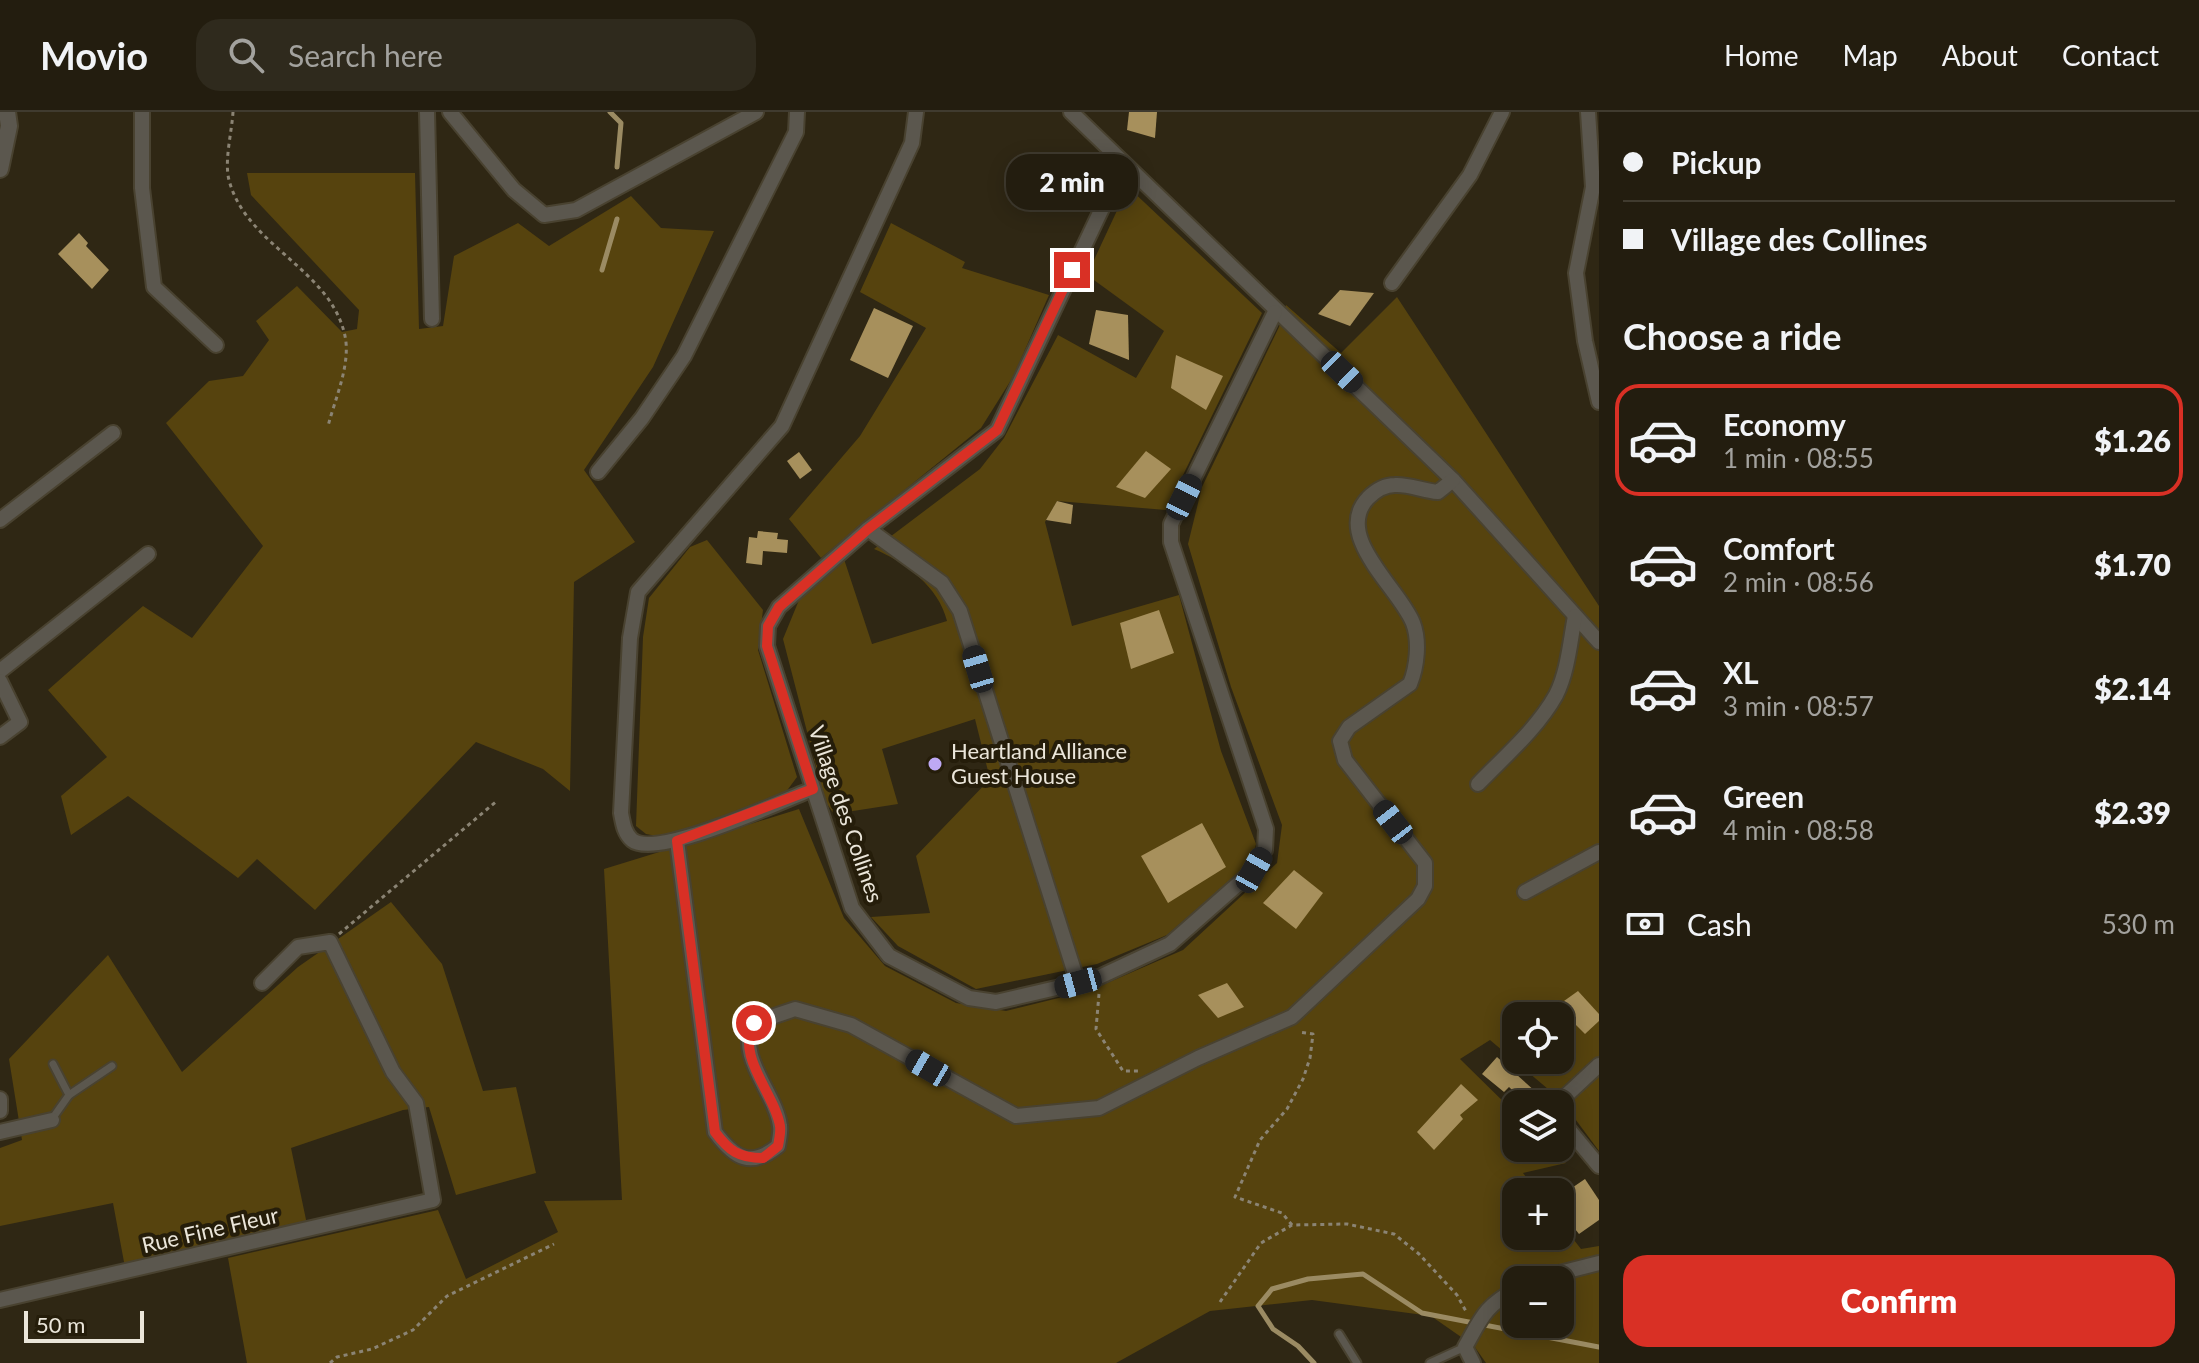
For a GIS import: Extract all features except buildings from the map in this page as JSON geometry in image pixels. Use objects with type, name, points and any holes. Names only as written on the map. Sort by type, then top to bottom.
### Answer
[{"type":"street","points":[[0,169],[9,126],[7,112]]},
{"type":"street","points":[[142,112],[142,188],[154,287],[216,345]]},
{"type":"street","points":[[427,112],[432,319]]},
{"type":"street","points":[[450,112],[514,190],[544,215],[576,210],[756,112]]},
{"type":"street","points":[[598,472],[642,418],[684,356],[796,132],[797,112]]},
{"type":"street","points":[[813,789],[677,841],[649,845],[634,842],[625,830],[621,813],[630,638],[638,592],[782,426],[912,143],[916,112]]},
{"type":"street","points":[[1071,112],[1275,312],[1318,347],[1453,480],[1599,642]]},
{"type":"street","points":[[1392,283],[1449,209],[1502,112]]},
{"type":"street","points":[[1588,112],[1593,187],[1576,273],[1585,341],[1599,402]]},
{"type":"street","name":"Village des Collines","points":[[1123,164],[997,430],[868,529],[779,607],[768,626],[767,646],[852,908],[889,956],[969,998],[996,1002],[1095,979],[1140,961],[1194,927],[1254,870],[1265,850],[1266,829],[1171,542],[1171,524],[1275,312]]},
{"type":"street","points":[[0,520],[113,433]]},
{"type":"street","points":[[677,841],[715,1132],[728,1149],[745,1158],[763,1158],[778,1146],[780,1127],[749,1048],[749,1032],[754,1023],[795,1009],[851,1025],[1016,1116],[1099,1108],[1198,1058],[1292,1017],[1418,899],[1425,886],[1425,863],[1345,760],[1340,741],[1349,727],[1410,684],[1415,673],[1417,641],[1413,622],[1359,542],[1362,504],[1376,490],[1395,485],[1438,492],[1453,480]]},
{"type":"street","points":[[868,529],[942,583],[960,611],[1078,983]]},
{"type":"street","points":[[0,671],[148,554]]},
{"type":"street","points":[[1478,784],[1540,719],[1557,693],[1566,666],[1575,616]]},
{"type":"street","points":[[0,681],[20,722],[0,737]]},
{"type":"street","points":[[1525,892],[1599,852]]},
{"type":"street","points":[[262,983],[298,947],[330,942]]},
{"type":"street","name":"Rue Fine Fleur","points":[[0,1300],[429,1204],[434,1194],[416,1103],[393,1072],[330,942]]},
{"type":"street","points":[[1572,1090],[1599,1065]]},
{"type":"street","points":[[0,1099],[0,1111]]},
{"type":"street","points":[[0,1132],[52,1120]]},
{"type":"street","points":[[1574,1136],[1599,1166]]},
{"type":"street","points":[[1574,1269],[1599,1263]]},
{"type":"street","points":[[1473,1363],[1465,1347],[1476,1322],[1502,1297]]},
{"type":"lane","points":[[53,1064],[69,1095]]},
{"type":"lane","points":[[52,1120],[69,1095],[112,1066]]},
{"type":"lane","points":[[1339,1334],[1357,1363]]},
{"type":"lane","points":[[1430,1363],[1465,1347]]},
{"type":"path","points":[[233,112],[228,179],[254,226],[323,292],[346,337],[345,362],[328,426]]},
{"type":"path","points":[[330,942],[498,800]]},
{"type":"path","points":[[1095,979],[1101,1002],[1096,1029],[1123,1071],[1145,1071]]},
{"type":"path","points":[[1289,1030],[1313,1034],[1310,1058],[1287,1109],[1260,1140],[1235,1197],[1282,1213],[1292,1225]]},
{"type":"path","points":[[1220,1302],[1261,1243],[1292,1225],[1347,1224],[1394,1234],[1429,1264],[1476,1322]]},
{"type":"path","points":[[330,1363],[337,1357],[372,1349],[413,1330],[447,1296],[554,1244]]},
{"type":"shaded area","points":[[247,173],[415,173],[419,329],[443,326],[454,256],[518,223],[549,246],[631,196],[661,228],[714,231],[653,367],[584,470],[635,542],[574,582],[570,791],[543,769],[476,742],[315,910],[257,859],[238,878],[128,796],[71,835],[61,796],[107,757],[48,690],[143,606],[192,638],[263,546],[166,423],[209,381],[243,376],[269,340],[256,321],[297,286],[342,332],[357,329],[359,310],[251,195]]},
{"type":"shaded area","points":[[1128,187],[1262,313],[1166,510],[1057,501],[1045,522],[1072,626],[1179,595],[1221,751],[1256,844],[1252,861],[1167,935],[1097,964],[976,989],[898,946],[871,917],[930,913],[916,856],[990,779],[975,719],[882,749],[898,804],[834,814],[825,801],[783,639],[799,600],[843,556],[872,644],[947,621],[937,597],[919,577],[874,549],[980,469],[1004,438],[1058,335],[1136,378],[1164,331],[1087,275]]},
{"type":"shaded area","points":[[891,223],[965,262],[962,268],[1049,295],[1013,377],[981,428],[821,558],[789,519],[860,436],[926,328],[860,292]]},
{"type":"shaded area","points":[[1397,297],[1599,606],[1599,1151],[1574,1117],[1574,1090],[1549,1090],[1530,1074],[1574,1074],[1574,1002],[1502,1002],[1502,1050],[1490,1040],[1460,1059],[1502,1100],[1502,1162],[1566,1163],[1523,1173],[1527,1178],[1502,1178],[1502,1250],[1574,1250],[1574,1240],[1581,1249],[1599,1246],[1599,1363],[1486,1363],[1474,1346],[1431,1316],[1312,1300],[1210,1311],[1116,1363],[247,1363],[228,1258],[438,1210],[466,1279],[558,1232],[544,1201],[622,1200],[604,869],[799,809],[844,918],[885,966],[956,1003],[1006,1011],[1091,990],[1183,950],[1277,863],[1282,825],[1231,687],[1188,544],[1202,487],[1279,327],[1286,305],[1341,353]]},
{"type":"shaded area","points":[[707,540],[763,610],[758,650],[797,777],[783,796],[662,837],[646,834],[636,826],[643,637],[649,598],[690,547]]},
{"type":"shaded area","points":[[391,902],[442,964],[483,1091],[516,1087],[536,1173],[456,1195],[429,1107],[403,1110],[291,1148],[309,1234],[277,1238],[127,1278],[113,1203],[0,1226],[0,1148],[22,1140],[9,1059],[108,955],[182,1072],[298,967]]},
{"type":"waterway","points":[[610,112],[621,123],[617,167]]},
{"type":"waterway","points":[[602,270],[617,219]]},
{"type":"waterway","points":[[1314,1363],[1298,1346],[1273,1329],[1258,1306],[1272,1289],[1308,1279],[1363,1274],[1422,1313],[1599,1347]]},
{"type":"place","name":"Heartland Alliance Guest House","points":[[935,764]]},
{"type":"route","points":[[754,1023],[749,1032],[749,1048],[780,1127],[778,1146],[763,1158],[745,1158],[728,1149],[715,1132],[677,841],[813,789],[767,646],[768,626],[779,607],[868,529],[997,430],[1072,270]]}]
